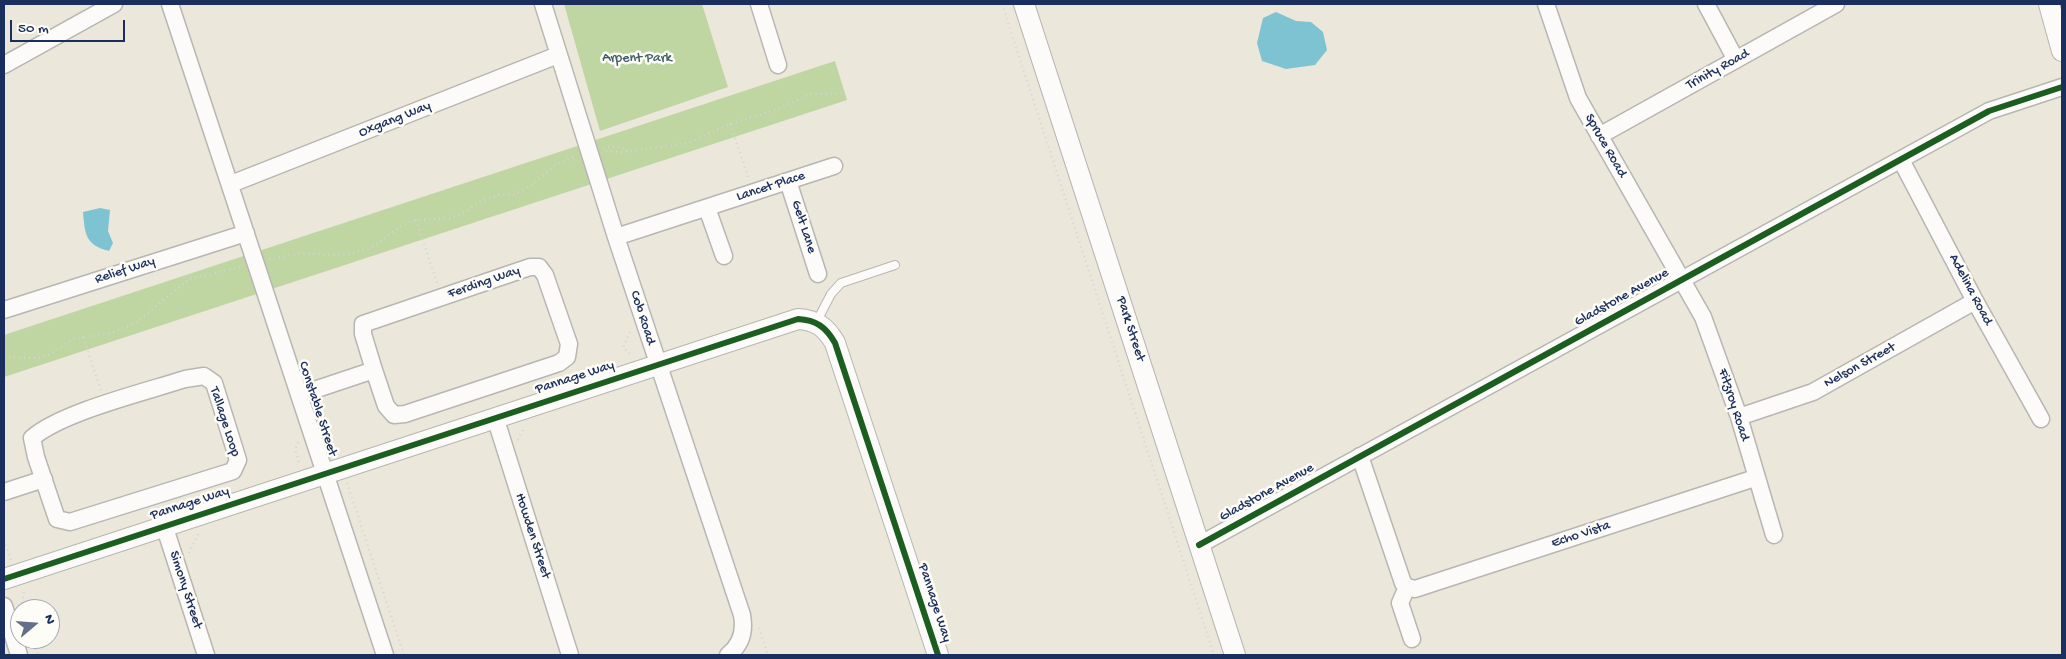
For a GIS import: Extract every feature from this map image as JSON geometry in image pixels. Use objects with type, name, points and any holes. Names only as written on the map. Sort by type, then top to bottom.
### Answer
[{"type":"street","points":[[4,64],[114,4]]},
{"type":"street","name":"Constable Street","points":[[170,4],[385,655]]},
{"type":"street","name":"Cob Road","points":[[543,4],[558,55],[578,152],[616,237],[651,366],[742,615],[743,622],[740,640],[736,648],[728,655]]},
{"type":"street","points":[[758,4],[778,65]]},
{"type":"street","name":"Park Street","points":[[1024,4],[1235,655]]},
{"type":"street","name":"Spruce Road","points":[[1546,4],[1572,84],[1585,113],[1682,280]]},
{"type":"street","points":[[1706,4],[1736,60]]},
{"type":"street","name":"Trinity Road","points":[[1599,136],[1836,4]]},
{"type":"street","points":[[2052,4],[2062,51]]},
{"type":"street","name":"Oxgang Way","points":[[231,184],[558,55]]},
{"type":"street","name":"Gladstone Avenue","points":[[1199,545],[1989,111],[2062,87]]},
{"type":"street","name":"Adelina Road","points":[[1901,160],[1975,301],[2041,419]]},
{"type":"street","name":"Lancet Place","points":[[616,237],[834,166]]},
{"type":"street","name":"Gelt Lane","points":[[788,181],[818,274]]},
{"type":"street","points":[[707,208],[724,256]]},
{"type":"street","name":"Relief Way","points":[[4,310],[246,232]]},
{"type":"street","name":"Ferding Way","points":[[530,267],[540,267],[545,275],[569,344],[567,357],[559,363],[405,414],[394,415],[386,406],[374,370],[363,334],[363,324],[530,267]]},
{"type":"street","name":"Fitzroy Road","points":[[1682,280],[1703,317],[1739,417],[1755,478],[1774,535]]},
{"type":"street","name":"Nelson Street","points":[[1739,417],[1813,392],[1975,301]]},
{"type":"street","name":"Pannage Way","points":[[4,579],[324,472],[798,319],[816,323],[825,328],[835,343],[938,655]]},
{"type":"street","points":[[299,395],[374,370]]},
{"type":"street","name":"Tallage Loop","points":[[204,376],[214,383],[238,460],[233,471],[70,522],[58,519],[44,479],[32,438],[40,431],[106,405],[185,379],[204,376]]},
{"type":"street","name":"Howden Street","points":[[494,417],[570,655]]},
{"type":"street","points":[[1360,456],[1403,583],[1407,587],[1400,603],[1412,639]]},
{"type":"street","name":"Echo Vista","points":[[1407,587],[1416,589],[1755,478]]},
{"type":"street","points":[[4,492],[44,479]]},
{"type":"street","name":"Simony Street","points":[[164,525],[206,655]]},
{"type":"street","points":[[4,606],[20,655]]},
{"type":"lane","points":[[816,323],[831,294],[841,283],[896,265]]},
{"type":"path","points":[[1002,4],[1214,655]]},
{"type":"path","points":[[606,151],[631,151],[688,143],[730,124],[778,108],[810,94],[845,93]]},
{"type":"path","points":[[4,357],[39,358],[51,354],[73,339],[111,333],[136,323],[190,279],[301,253],[325,255],[351,254],[375,246],[402,225],[416,220],[450,218],[465,212],[481,201],[499,195],[515,194],[532,185],[558,164],[578,152],[614,146],[631,151]]},
{"type":"path","points":[[576,163],[578,152]]},
{"type":"path","points":[[416,220],[441,297]]},
{"type":"path","points":[[628,325],[631,334],[623,347],[651,366]]},
{"type":"path","points":[[83,337],[106,405]]},
{"type":"green space","name":"Arpent Park","points":[[564,4],[702,4],[728,87],[600,131]]},
{"type":"green space","points":[[835,61],[847,100],[4,377],[4,335]]},
{"type":"water","points":[[1276,12],[1296,21],[1311,22],[1323,32],[1327,50],[1315,65],[1286,69],[1262,61],[1257,43],[1263,18]]},
{"type":"water","points":[[100,208],[110,210],[108,231],[113,243],[109,251],[101,249],[91,242],[86,232],[83,212]]},
{"type":"cycle path","points":[[1199,545],[1989,111],[2062,87]]},
{"type":"cycle path","points":[[4,579],[798,319],[820,325],[835,343],[938,655]]}]
